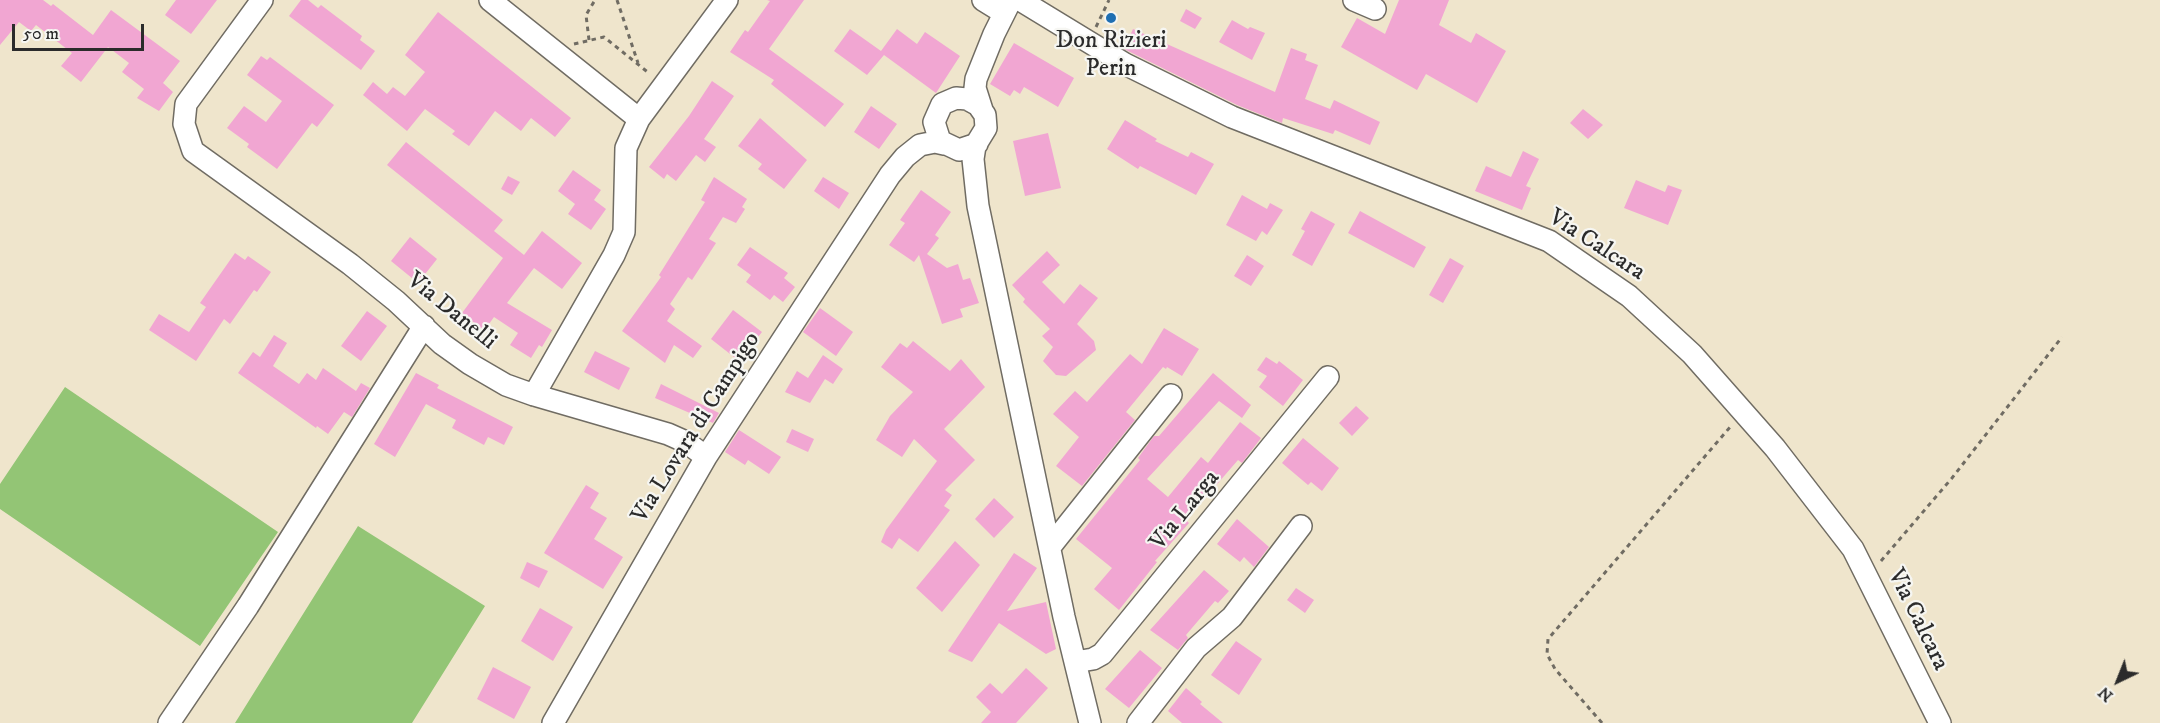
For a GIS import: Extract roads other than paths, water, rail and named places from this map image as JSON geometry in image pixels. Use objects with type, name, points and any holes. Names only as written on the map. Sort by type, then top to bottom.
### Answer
[{"type":"street","name":"Via Danelli","points":[[262,0],[186,104],[184,123],[194,151],[350,264],[470,364],[506,385],[534,395],[668,434],[686,442],[706,457]]},
{"type":"street","points":[[490,0],[639,119]]},
{"type":"street","points":[[534,395],[614,255],[624,232],[626,148],[639,119],[727,0]]},
{"type":"street","name":"Via Calcara","points":[[983,0],[1009,9],[1232,117],[1549,241],[1629,296],[1692,354],[1740,408],[1775,448],[1853,549],[1940,723]]},
{"type":"street","points":[[1354,0],[1375,9]]},
{"type":"street","points":[[1009,9],[975,82],[986,128],[977,144],[973,164],[976,190],[1050,547],[1090,723]]},
{"type":"street","name":"Via Lovara di Campigo","points":[[553,723],[706,457],[896,168],[907,145],[939,108],[1009,9]]},
{"type":"street","points":[[976,190],[968,170],[934,127],[939,108],[961,97],[973,101],[982,110]]},
{"type":"street","name":"Via Lovara di Campigo","points":[[896,168],[920,145],[935,142],[948,147]]},
{"type":"street","points":[[948,147],[965,149],[977,144]]},
{"type":"street","points":[[169,723],[248,606],[423,326]]},
{"type":"street","name":"Via Larga","points":[[1075,662],[1096,658],[1107,648],[1328,377]]},
{"type":"street","points":[[1050,547],[1171,394]]},
{"type":"street","points":[[1138,723],[1196,648],[1232,617],[1301,526]]},
{"type":"place","name":"Don Rizieri Perin","points":[[1111,18]]}]
